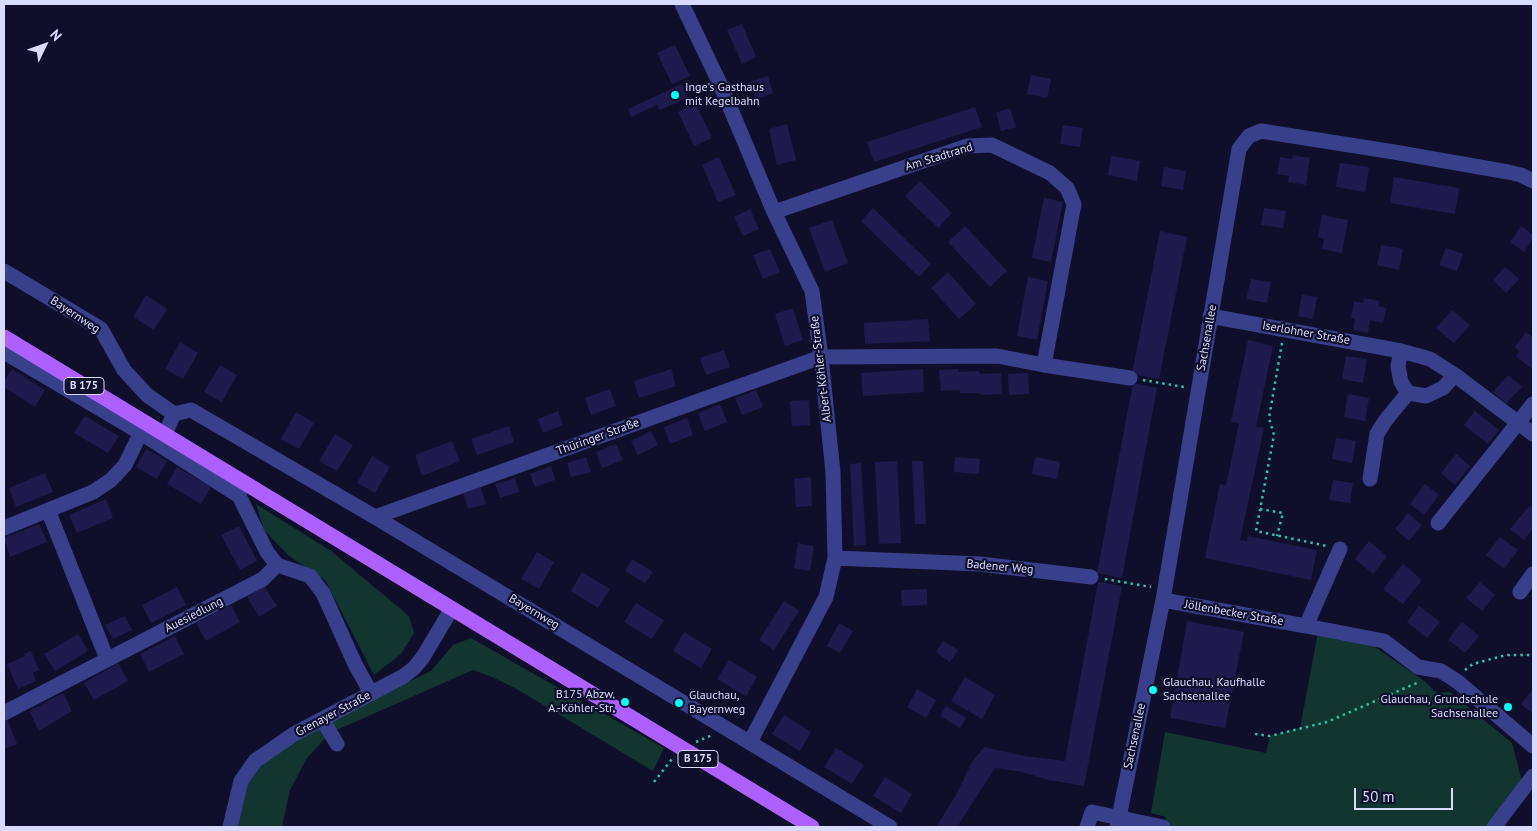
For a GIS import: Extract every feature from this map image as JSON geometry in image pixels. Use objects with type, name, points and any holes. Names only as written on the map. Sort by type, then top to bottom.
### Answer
[{"type":"main road","name":"B 175","points":[[4,337],[143,428],[165,434],[812,827]]},
{"type":"street","name":"Albert-Köhler-Straße","points":[[682,4],[721,86],[774,212],[812,291],[833,472],[835,558],[826,597],[750,742]]},
{"type":"street","name":"Sachsenallee","points":[[1118,823],[1163,594],[1239,149],[1249,136],[1261,132],[1394,152],[1508,172],[1521,175],[1533,182]]},
{"type":"street","name":"Am Stadtrand","points":[[774,212],[967,146],[992,144],[1050,173],[1067,188],[1074,204],[1044,365]]},
{"type":"street","name":"Bayernweg","points":[[4,271],[100,329],[124,370],[147,395],[174,414],[192,410],[375,517],[890,827]]},
{"type":"street","name":"Iserlohner Straße","points":[[1210,316],[1430,358],[1533,434]]},
{"type":"street","points":[[1401,351],[1398,366],[1401,382],[1408,393],[1426,396],[1443,388],[1455,375]]},
{"type":"street","points":[[4,352],[143,428],[239,496],[267,552],[277,565],[310,576],[324,593],[355,664],[371,693]]},
{"type":"street","points":[[821,357],[997,356],[1130,378]]},
{"type":"street","name":"Thüringer Straße","points":[[375,517],[821,357]]},
{"type":"street","points":[[1370,479],[1377,434],[1408,393]]},
{"type":"street","points":[[1438,523],[1533,404]]},
{"type":"street","points":[[165,434],[174,414]]},
{"type":"street","points":[[4,528],[93,492],[111,480],[125,465],[143,428]]},
{"type":"street","points":[[239,496],[242,481]]},
{"type":"street","points":[[48,510],[107,659]]},
{"type":"street","points":[[1306,626],[1340,549]]},
{"type":"street","name":"Badener Weg","points":[[835,558],[980,564],[1091,577]]},
{"type":"street","name":"Auesiedlung","points":[[4,713],[263,579],[277,565]]},
{"type":"street","points":[[1520,592],[1533,574]]},
{"type":"street","name":"Jöllenbecker Straße","points":[[1163,594],[1384,642],[1418,667],[1441,671]]},
{"type":"street","name":"Grenayer Straße","points":[[230,827],[237,792],[247,771],[255,761],[294,734],[404,676],[423,657],[452,610]]},
{"type":"street","points":[[1441,671],[1458,682],[1533,746]]},
{"type":"street","points":[[322,720],[337,744]]},
{"type":"street","points":[[1494,827],[1533,776]]},
{"type":"street","points":[[1087,827],[1092,812],[1118,823],[1163,827]]},
{"type":"path","points":[[1284,329],[1269,418],[1274,435],[1256,531],[1340,549]]},
{"type":"path","points":[[1130,378],[1198,389]]},
{"type":"path","points":[[1260,509],[1282,513],[1277,536]]},
{"type":"path","points":[[1091,577],[1163,594]]},
{"type":"path","points":[[1255,734],[1270,736],[1327,722],[1441,671],[1459,675],[1473,664],[1506,655],[1533,655]]},
{"type":"green space","points":[[256,504],[331,551],[409,616],[414,633],[401,654],[374,675],[325,580],[289,556],[264,530]]},
{"type":"green space","points":[[1319,627],[1372,645],[1423,680],[1437,693],[1450,692],[1512,743],[1522,781],[1486,827],[1180,827],[1165,825],[1166,817],[1151,813],[1165,732],[1266,753],[1270,736],[1300,728]]},
{"type":"green space","points":[[471,638],[664,748],[653,771],[515,688],[473,670],[332,732],[327,722],[431,671],[453,645]]},
{"type":"green space","points":[[322,719],[330,733],[307,758],[290,790],[282,827],[230,827],[247,771]]},
{"type":"building","points":[[742,24],[756,57],[742,64],[727,30]]},
{"type":"building","points":[[675,45],[690,76],[672,84],[657,53]]},
{"type":"building","points":[[1031,75],[1051,79],[1047,98],[1027,94]]},
{"type":"building","points":[[768,76],[773,93],[756,99],[750,82]]},
{"type":"building","points":[[682,84],[687,98],[660,110],[657,105],[631,117],[628,109]]},
{"type":"building","points":[[696,104],[712,138],[694,146],[678,112]]},
{"type":"building","points":[[975,107],[982,127],[874,162],[867,142]]},
{"type":"building","points":[[1010,108],[1016,127],[1001,131],[996,113]]},
{"type":"building","points":[[787,124],[796,160],[777,165],[769,129]]},
{"type":"building","points":[[1063,125],[1083,128],[1080,147],[1060,144]]},
{"type":"building","points":[[1293,155],[1310,158],[1306,185],[1288,182],[1289,176],[1277,174],[1280,157],[1292,159]]},
{"type":"building","points":[[1111,156],[1140,161],[1137,181],[1108,175]]},
{"type":"building","points":[[719,157],[736,195],[718,202],[702,165]]},
{"type":"building","points":[[1340,163],[1369,167],[1365,192],[1336,187]]},
{"type":"building","points":[[1164,167],[1186,171],[1183,190],[1161,186]]},
{"type":"building","points":[[1394,177],[1459,188],[1455,214],[1390,203]]},
{"type":"building","points":[[920,181],[952,213],[938,228],[905,196]]},
{"type":"building","points":[[1044,198],[1063,202],[1051,262],[1032,258]]},
{"type":"building","points":[[873,208],[931,264],[919,277],[861,221]]},
{"type":"building","points":[[1264,208],[1286,211],[1283,228],[1261,225]]},
{"type":"building","points":[[750,209],[759,229],[743,236],[734,217]]},
{"type":"building","points":[[1322,215],[1348,220],[1342,253],[1322,249],[1324,239],[1318,237]]},
{"type":"building","points":[[832,220],[848,263],[825,272],[809,228]]},
{"type":"building","points":[[965,226],[1007,271],[990,287],[948,242]]},
{"type":"building","points":[[1521,226],[1533,235],[1533,239],[1524,252],[1510,242]]},
{"type":"building","points":[[1160,231],[1187,237],[1159,379],[1132,374]]},
{"type":"building","points":[[1381,245],[1403,249],[1399,270],[1377,265]]},
{"type":"building","points":[[1446,248],[1463,254],[1457,271],[1439,265]]},
{"type":"building","points":[[770,249],[780,272],[763,279],[753,255]]},
{"type":"building","points":[[1505,267],[1519,279],[1506,293],[1493,280]]},
{"type":"building","points":[[948,272],[976,304],[959,319],[931,288]]},
{"type":"building","points":[[1028,277],[1048,281],[1037,340],[1017,336]]},
{"type":"building","points":[[1251,279],[1271,282],[1267,303],[1246,299]]},
{"type":"building","points":[[146,295],[167,309],[154,330],[133,317]]},
{"type":"building","points":[[1302,295],[1317,297],[1313,319],[1298,316]]},
{"type":"building","points":[[1364,298],[1379,301],[1379,306],[1386,308],[1383,323],[1370,320],[1368,333],[1353,330],[1355,318],[1351,318],[1354,301],[1363,303]]},
{"type":"building","points":[[793,308],[803,340],[785,346],[775,314]]},
{"type":"building","points":[[1452,310],[1470,325],[1454,343],[1436,328]]},
{"type":"building","points":[[928,319],[930,341],[865,344],[864,323]]},
{"type":"building","points":[[1526,332],[1533,338],[1533,370],[1516,356],[1520,352],[1515,347]]},
{"type":"building","points":[[1248,340],[1273,346],[1256,427],[1264,428],[1240,540],[1247,541],[1248,536],[1317,550],[1311,580],[1205,558],[1220,484],[1226,485],[1239,423],[1231,422]]},
{"type":"building","points":[[180,342],[198,353],[183,379],[165,369]]},
{"type":"building","points":[[724,350],[730,367],[706,375],[700,358]]},
{"type":"building","points":[[1346,356],[1367,359],[1363,383],[1342,379]]},
{"type":"building","points":[[220,365],[237,375],[222,402],[204,392]]},
{"type":"building","points":[[12,369],[45,390],[35,407],[4,387],[4,381]]},
{"type":"building","points":[[671,369],[676,386],[639,398],[634,381]]},
{"type":"building","points":[[923,369],[924,392],[863,396],[861,373]]},
{"type":"building","points":[[958,369],[959,372],[979,371],[980,374],[1001,373],[1002,394],[981,395],[980,393],[960,393],[960,390],[941,391],[939,370]]},
{"type":"building","points":[[1028,373],[1029,394],[1009,395],[1008,374]]},
{"type":"building","points":[[1508,375],[1522,387],[1506,404],[1493,392]]},
{"type":"building","points":[[1133,383],[1157,388],[1122,578],[1097,573]]},
{"type":"building","points":[[610,389],[616,406],[591,415],[585,398]]},
{"type":"building","points":[[756,390],[763,407],[742,415],[735,398]]},
{"type":"building","points":[[1348,394],[1369,398],[1365,421],[1344,417]]},
{"type":"building","points":[[809,400],[810,425],[792,426],[790,401]]},
{"type":"building","points":[[720,404],[727,422],[705,431],[698,413]]},
{"type":"building","points":[[558,411],[563,425],[543,433],[538,419]]},
{"type":"building","points":[[1475,411],[1499,430],[1488,444],[1464,425]]},
{"type":"building","points":[[296,412],[314,423],[299,449],[281,439]]},
{"type":"building","points":[[85,416],[119,436],[108,453],[74,433]]},
{"type":"building","points":[[687,418],[693,435],[670,444],[664,427]]},
{"type":"building","points":[[509,426],[514,442],[477,455],[471,439]]},
{"type":"building","points":[[651,431],[658,445],[638,455],[631,441]]},
{"type":"building","points":[[335,434],[353,445],[337,471],[319,461]]},
{"type":"building","points":[[1336,438],[1356,441],[1352,463],[1332,459]]},
{"type":"building","points":[[452,441],[460,461],[422,476],[415,455]]},
{"type":"building","points":[[616,444],[623,460],[602,468],[596,452]]},
{"type":"building","points":[[146,449],[167,461],[157,479],[136,467]]},
{"type":"building","points":[[1456,454],[1470,466],[1455,485],[1441,473]]},
{"type":"building","points":[[372,456],[390,467],[375,493],[357,483]]},
{"type":"building","points":[[586,457],[591,472],[571,477],[567,463]]},
{"type":"building","points":[[955,457],[980,459],[979,474],[954,472]]},
{"type":"building","points":[[1035,457],[1060,462],[1057,479],[1032,474]]},
{"type":"building","points":[[897,461],[901,543],[879,544],[875,462]]},
{"type":"building","points":[[912,461],[923,461],[926,524],[915,524]]},
{"type":"building","points":[[861,463],[866,545],[854,546],[850,464]]},
{"type":"building","points":[[551,466],[555,480],[535,487],[530,474]]},
{"type":"building","points":[[177,467],[211,487],[201,504],[167,484]]},
{"type":"building","points":[[45,473],[53,492],[16,507],[9,488]]},
{"type":"building","points":[[811,477],[812,506],[796,507],[794,479]]},
{"type":"building","points":[[515,478],[519,492],[500,498],[495,484]]},
{"type":"building","points":[[1333,480],[1353,483],[1350,503],[1329,500]]},
{"type":"building","points":[[1425,484],[1439,495],[1424,515],[1410,504]]},
{"type":"building","points":[[480,486],[486,504],[468,509],[463,492]]},
{"type":"building","points":[[106,499],[113,518],[77,533],[69,515]]},
{"type":"building","points":[[1530,505],[1533,508],[1533,528],[1524,540],[1510,529]]},
{"type":"building","points":[[1408,513],[1422,525],[1409,541],[1395,529]]},
{"type":"building","points":[[39,524],[47,542],[10,557],[4,538]]},
{"type":"building","points":[[239,526],[257,561],[240,570],[221,535]]},
{"type":"building","points":[[1500,537],[1518,550],[1504,569],[1486,555]]},
{"type":"building","points":[[1369,541],[1387,556],[1373,574],[1355,559]]},
{"type":"building","points":[[798,543],[814,546],[810,571],[794,568]]},
{"type":"building","points":[[537,552],[554,562],[539,589],[521,579]]},
{"type":"building","points":[[632,559],[653,572],[645,583],[625,571]]},
{"type":"building","points":[[1403,564],[1422,580],[1403,604],[1383,589]]},
{"type":"building","points":[[582,572],[610,589],[598,608],[571,591]]},
{"type":"building","points":[[1098,582],[1122,586],[1084,786],[995,768],[957,827],[936,827],[956,795],[972,762],[984,747],[1025,756],[1065,761]]},
{"type":"building","points":[[1480,582],[1495,595],[1482,611],[1466,598]]},
{"type":"building","points":[[264,586],[277,606],[259,617],[247,597]]},
{"type":"building","points":[[177,587],[186,605],[151,623],[142,605]]},
{"type":"building","points":[[927,589],[927,605],[902,606],[901,590]]},
{"type":"building","points":[[784,601],[799,611],[774,650],[759,640]]},
{"type":"building","points":[[636,603],[664,620],[652,639],[624,622]]},
{"type":"building","points":[[231,605],[240,622],[206,641],[196,623]]},
{"type":"building","points":[[1419,606],[1440,622],[1427,638],[1407,622]]},
{"type":"building","points":[[125,616],[132,630],[113,639],[105,625]]},
{"type":"building","points":[[1187,621],[1244,632],[1225,728],[1170,718]]},
{"type":"building","points":[[1462,622],[1479,636],[1465,653],[1448,640]]},
{"type":"building","points":[[839,623],[853,631],[840,653],[827,646]]},
{"type":"building","points":[[684,632],[712,649],[701,668],[673,651]]},
{"type":"building","points":[[78,634],[88,651],[55,671],[44,654]]},
{"type":"building","points":[[175,636],[184,654],[149,672],[140,654]]},
{"type":"building","points":[[943,641],[958,650],[950,662],[936,652]]},
{"type":"building","points":[[31,651],[39,670],[33,673],[36,681],[18,689],[7,664],[25,656],[24,654]]},
{"type":"building","points":[[729,660],[757,677],[746,696],[717,679]]},
{"type":"building","points":[[118,663],[128,681],[94,700],[84,683]]},
{"type":"building","points":[[965,677],[995,695],[982,719],[951,701]]},
{"type":"building","points":[[917,689],[936,700],[926,718],[907,707]]},
{"type":"building","points":[[1533,689],[1533,714],[1521,704]]},
{"type":"building","points":[[63,693],[72,711],[39,731],[29,711]]},
{"type":"building","points":[[946,706],[966,718],[960,728],[940,716]]},
{"type":"building","points":[[784,715],[811,732],[800,751],[772,734]]},
{"type":"building","points":[[7,719],[17,744],[4,749],[4,720]]},
{"type":"building","points":[[836,748],[864,765],[852,784],[824,767]]},
{"type":"building","points":[[885,777],[912,794],[901,813],[873,796]]},
{"type":"place","name":"Inge's Gasthaus mit Kegelbahn","points":[[675,95]]},
{"type":"place","name":"Glauchau, Kaufhalle Sachsenallee","points":[[1153,690]]},
{"type":"place","name":"B175 Abzw. A.-Köhler-Str.","points":[[625,702]]},
{"type":"place","name":"Glauchau, Bayernweg","points":[[679,703]]},
{"type":"place","name":"Glauchau, Grundschule Sachsenallee","points":[[1508,707]]}]
